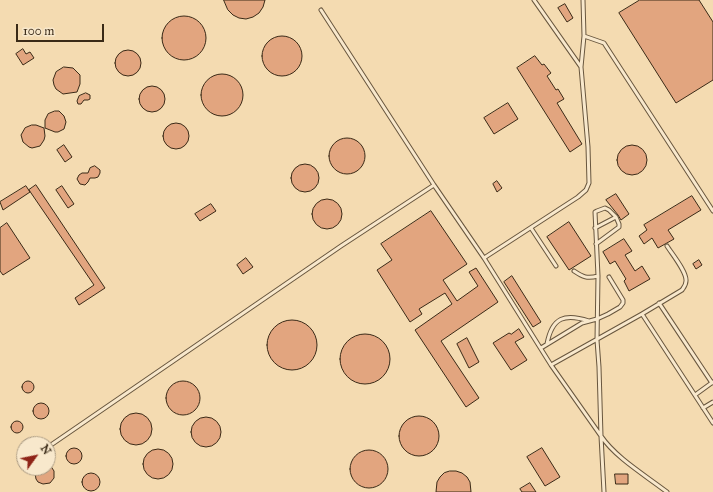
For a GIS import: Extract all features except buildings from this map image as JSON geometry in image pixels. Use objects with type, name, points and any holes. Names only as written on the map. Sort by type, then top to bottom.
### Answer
[{"type":"lane","points":[[534,0],[581,68]]},
{"type":"lane","points":[[484,258],[578,197],[586,190],[589,183],[588,147],[581,68],[584,36],[583,0]]},
{"type":"lane","points":[[322,10],[434,185],[484,258],[551,365],[601,436],[616,452],[667,492]]},
{"type":"lane","points":[[584,36],[604,42],[713,211]]},
{"type":"lane","points":[[56,441],[335,250],[434,185]]},
{"type":"lane","points":[[596,244],[619,228],[616,217],[610,210],[605,208],[595,212],[595,228],[596,244],[598,276],[597,340],[604,492]]},
{"type":"lane","points":[[595,228],[616,217]]},
{"type":"lane","points":[[531,228],[556,266]]},
{"type":"lane","points":[[551,365],[682,290],[687,279],[667,246]]},
{"type":"lane","points":[[574,271],[585,278],[598,276]]},
{"type":"lane","points":[[540,348],[582,323],[597,319],[620,307],[623,300],[609,277]]},
{"type":"lane","points":[[659,303],[713,383],[695,395]]},
{"type":"lane","points":[[642,314],[713,422]]},
{"type":"lane","points":[[547,344],[549,334],[554,325],[560,320],[568,317],[576,317],[590,321]]},
{"type":"lane","points":[[703,408],[713,402]]}]
